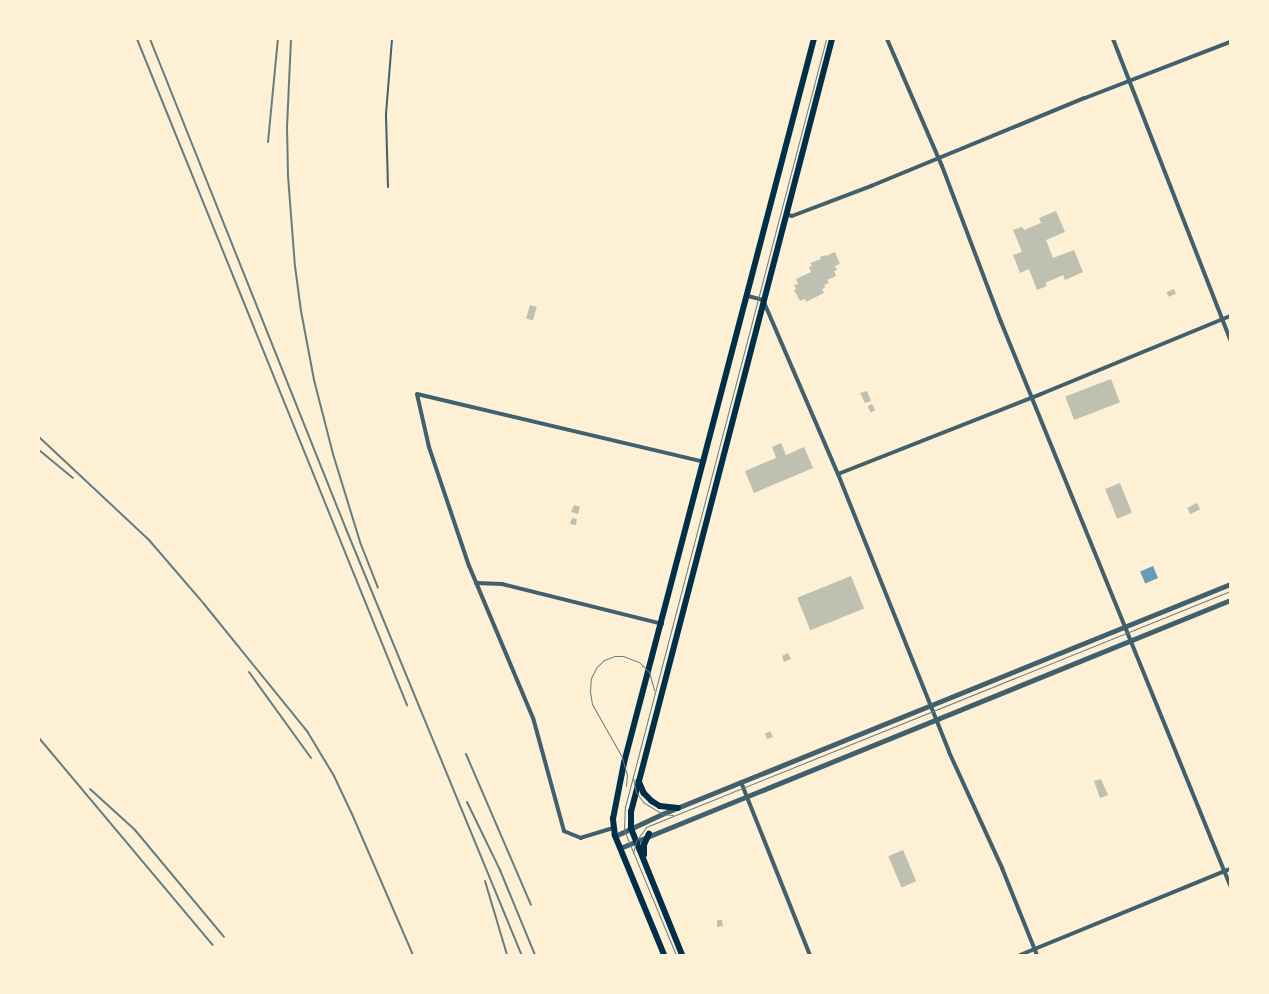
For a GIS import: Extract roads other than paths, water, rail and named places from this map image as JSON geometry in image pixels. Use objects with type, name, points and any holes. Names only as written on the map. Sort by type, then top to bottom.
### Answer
[{"type":"main road","points":[[664,955],[615,836],[614,813],[624,764],[814,39]]},
{"type":"main road","points":[[682,955],[631,829],[631,812],[832,39]]},
{"type":"main road","points":[[639,779],[644,793],[652,801],[660,806],[678,808]]},
{"type":"main road","points":[[644,862],[643,849],[650,834]]},
{"type":"street","points":[[887,39],[939,159],[1032,398],[1230,885]]},
{"type":"street","points":[[1113,39],[1230,339]]},
{"type":"street","points":[[786,214],[792,216],[1230,42]]},
{"type":"street","points":[[748,296],[763,300],[838,474],[930,706],[1037,955]]},
{"type":"street","points":[[838,474],[1032,398],[1230,316]]},
{"type":"street","points":[[614,828],[581,838],[564,830],[533,718],[476,583],[429,447],[417,394],[704,462]]},
{"type":"street","points":[[476,583],[502,584],[662,624]]},
{"type":"street","points":[[615,836],[741,782],[1230,584]]},
{"type":"street","points":[[620,848],[650,834],[1230,600]]},
{"type":"street","points":[[741,782],[810,955]]},
{"type":"street","points":[[1020,955],[1230,869]]},
{"type":"lane","points":[[388,187],[386,114],[392,39]]},
{"type":"water","points":[[1153,566],[1158,578],[1145,583],[1140,571]]},
{"type":"tram line","points":[[676,955],[624,830],[625,807],[826,39]]},
{"type":"tram line","points":[[633,853],[636,841],[646,827],[1230,591]]},
{"type":"tram line","points":[[626,786],[627,775],[622,757],[592,704],[591,678],[596,668],[604,660],[615,656],[623,656],[639,662],[649,672],[654,690]]},
{"type":"tram line","points":[[633,778],[636,792],[643,802],[662,814],[673,815]]},
{"type":"railway","points":[[137,39],[407,705]]},
{"type":"railway","points":[[150,39],[346,529],[522,955]]},
{"type":"railway","points":[[268,142],[278,39]]},
{"type":"railway","points":[[291,39],[287,127],[288,176],[295,266],[301,311],[314,380],[333,454],[360,542],[378,588]]},
{"type":"railway","points":[[39,437],[149,540],[204,604],[307,731],[334,776],[352,814],[413,955]]},
{"type":"railway","points":[[39,450],[73,478]]},
{"type":"railway","points":[[249,672],[311,758]]},
{"type":"railway","points":[[39,738],[213,945]]},
{"type":"railway","points":[[466,754],[531,905]]},
{"type":"railway","points":[[90,789],[135,830],[224,937]]},
{"type":"railway","points":[[467,802],[500,870],[535,955]]},
{"type":"railway","points":[[485,881],[507,955]]}]
